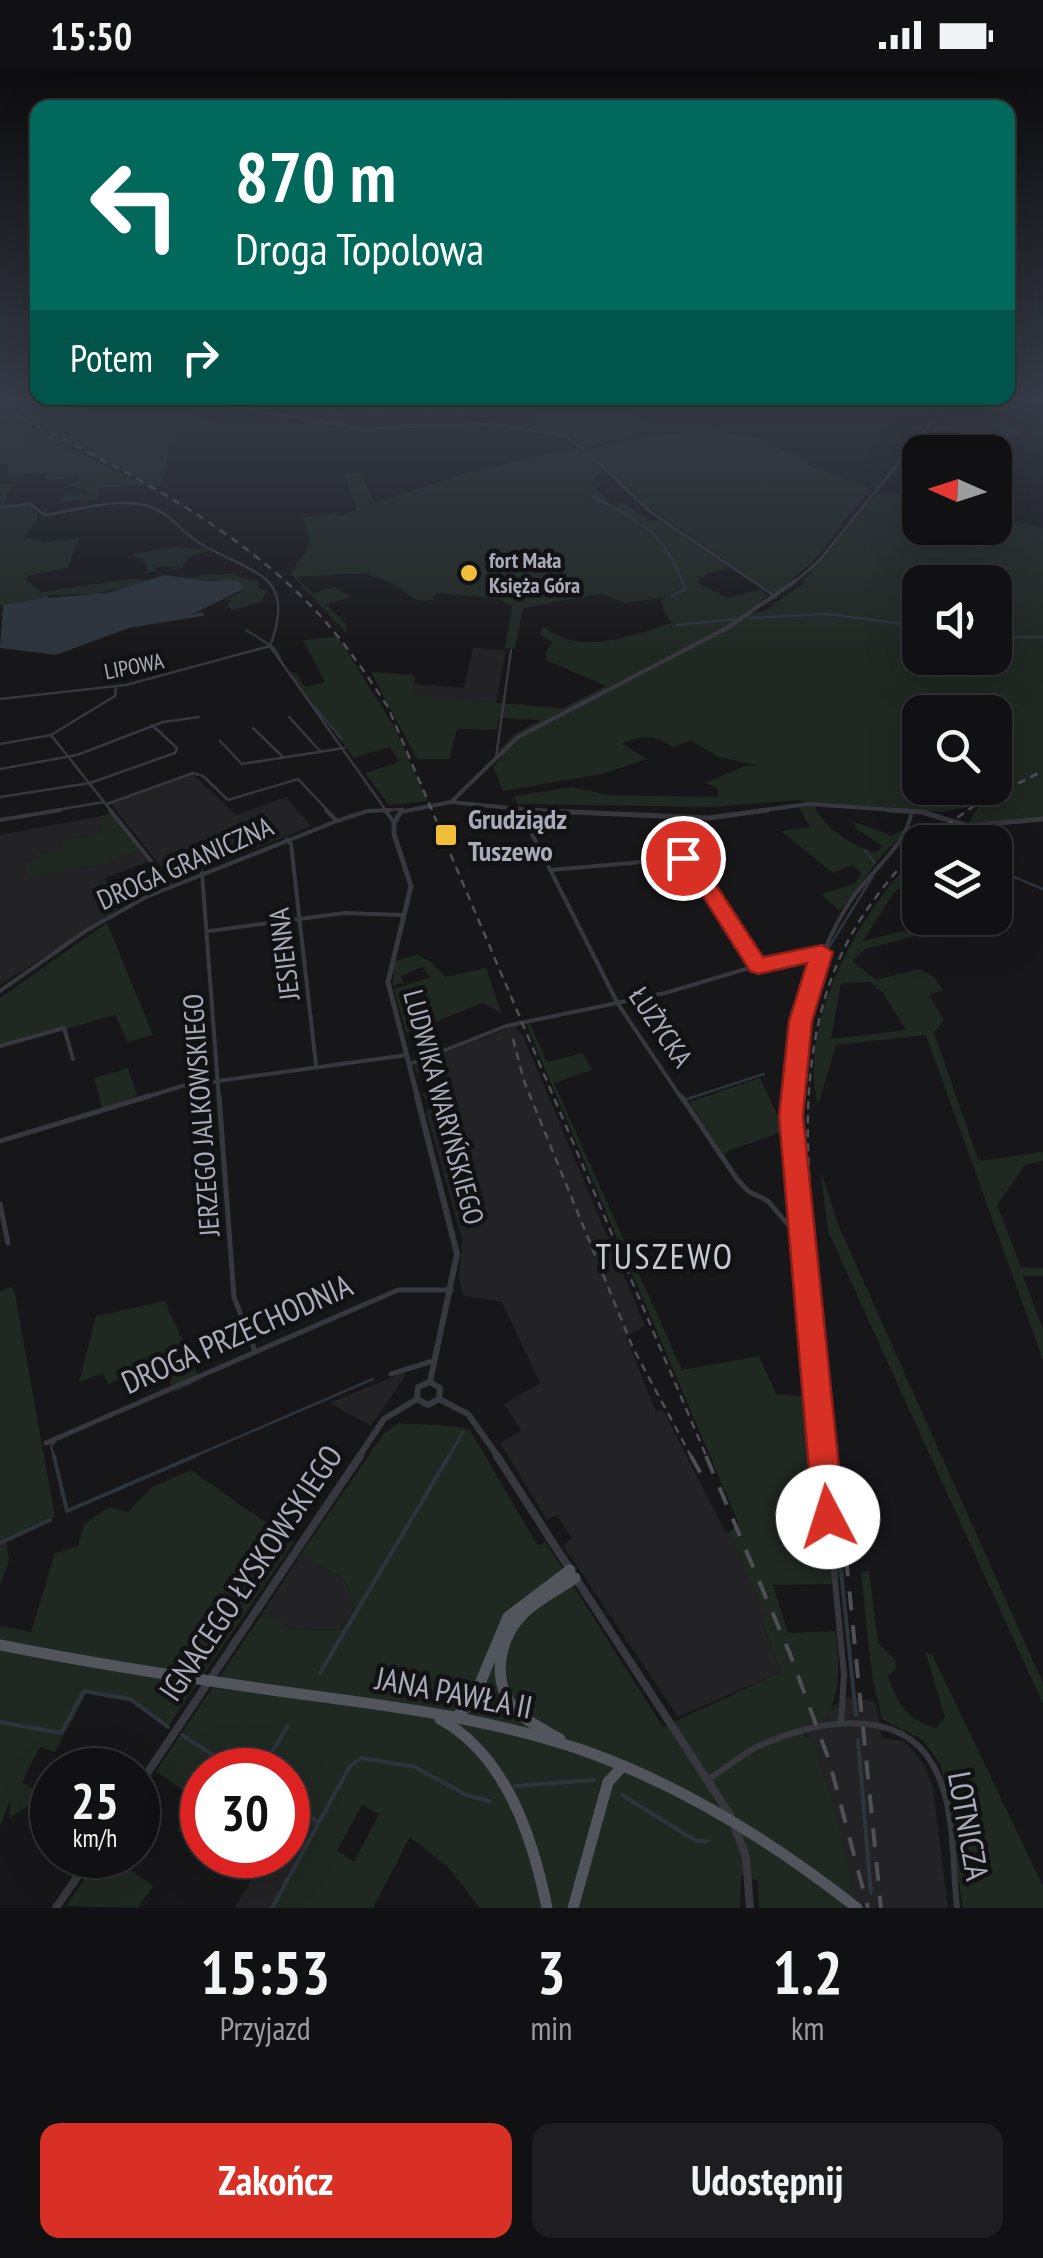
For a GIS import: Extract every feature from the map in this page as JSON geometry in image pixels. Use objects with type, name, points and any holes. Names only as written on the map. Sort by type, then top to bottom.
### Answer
[{"type":"main road","points":[[456,1717],[473,1701],[509,1616],[572,1574]]},
{"type":"main road","points":[[572,1574],[520,1617],[504,1642],[500,1670],[514,1706],[572,1747]]},
{"type":"main road","name":"JANA PAWŁA II","points":[[0,1645],[456,1717],[572,1747],[623,1766],[734,1822],[798,1863],[856,1908]]},
{"type":"main road","points":[[412,1710],[457,1727],[482,1758],[525,1826],[537,1856],[547,1908]]},
{"type":"main road","points":[[573,1908],[608,1782],[623,1766]]},
{"type":"street","points":[[623,487],[648,510],[776,598]]},
{"type":"street","points":[[451,802],[528,730],[728,628],[776,598],[818,562],[879,487]]},
{"type":"street","points":[[0,507],[32,504],[44,515],[130,503],[167,512],[196,540],[262,571],[272,580],[280,614],[270,646]]},
{"type":"street","name":"LIPOWA","points":[[0,699],[116,686],[270,646]]},
{"type":"street","name":"LUDWIKA WARYŃSKIEGO","points":[[270,646],[306,702],[386,808],[410,880],[388,982],[457,1254],[430,1382]]},
{"type":"street","points":[[496,759],[510,650]]},
{"type":"street","points":[[0,744],[51,736],[115,696],[116,686]]},
{"type":"street","points":[[0,769],[68,757],[152,726],[199,717]]},
{"type":"street","points":[[290,717],[321,752]]},
{"type":"street","points":[[0,797],[90,783],[175,753],[177,748],[152,726]]},
{"type":"street","points":[[253,728],[283,758]]},
{"type":"street","points":[[51,736],[171,886]]},
{"type":"street","points":[[220,741],[242,764],[344,748]]},
{"type":"street","points":[[0,820],[106,803],[193,774],[203,776],[228,800],[298,779],[336,821]]},
{"type":"street","name":"DROGA GRANICZNA","points":[[0,991],[86,930],[171,886],[336,821],[386,808],[451,802],[520,810],[709,818],[808,804],[912,810],[968,826],[1043,819]]},
{"type":"street","points":[[394,823],[402,809]]},
{"type":"street","name":"ŁUŻYCKA","points":[[520,810],[618,1004],[737,1180],[768,1202],[802,1240]]},
{"type":"street","points":[[841,1724],[844,1675],[792,1153],[791,1094],[800,1021],[822,952],[856,891],[908,830],[912,810]]},
{"type":"street","name":"JESIENNA","points":[[287,839],[316,1065]]},
{"type":"street","points":[[550,870],[686,858],[758,966]]},
{"type":"street","name":"JERZEGO JALKOWSKIEGO","points":[[202,873],[234,1298],[255,1351]]},
{"type":"street","points":[[207,932],[351,913],[403,915]]},
{"type":"street","points":[[410,1064],[506,1026],[618,1004],[822,952]]},
{"type":"street","points":[[0,1046],[64,1028],[73,1059]]},
{"type":"street","points":[[0,1141],[170,1090],[316,1065],[407,1055]]},
{"type":"street","points":[[0,1204],[8,1243]]},
{"type":"street","name":"DROGA PRZECHODNIA","points":[[46,1443],[404,1288],[451,1290]]},
{"type":"street","points":[[392,1374],[432,1362]]},
{"type":"street","points":[[430,1382],[440,1388],[440,1399],[428,1405],[417,1399],[418,1387],[430,1382]]},
{"type":"street","name":"IGNACEGO ŁYSKOWSKIEGO","points":[[160,1753],[384,1419],[417,1399]]},
{"type":"street","points":[[440,1399],[478,1424],[572,1574],[709,1779],[741,1839],[750,1908]]},
{"type":"street","name":"LOTNICZA","points":[[709,1779],[768,1743],[841,1724],[894,1730],[914,1742],[929,1758],[940,1787],[957,1908]]},
{"type":"street","points":[[56,1908],[76,1878]]},
{"type":"shaded area","points":[[0,487],[10,487],[2,508],[32,505],[38,517],[25,537],[43,542],[80,538],[67,568],[28,576],[26,580],[42,592],[129,579],[154,580],[95,594],[44,595],[0,606]]},
{"type":"shaded area","points":[[74,487],[118,487],[99,488],[98,499],[60,502],[60,496],[87,490]]},
{"type":"shaded area","points":[[349,487],[367,487],[375,503],[425,487],[595,487],[612,505],[622,503],[651,521],[661,520],[730,568],[709,573],[697,582],[727,598],[762,589],[766,596],[748,614],[766,610],[805,582],[877,494],[902,493],[902,545],[1012,545],[1012,522],[1043,528],[1043,818],[967,825],[979,805],[943,812],[815,805],[799,800],[712,807],[518,804],[514,796],[573,787],[608,795],[719,797],[717,788],[705,783],[745,766],[761,766],[719,757],[690,740],[673,748],[655,738],[642,738],[622,744],[647,759],[602,774],[503,791],[493,767],[502,756],[499,750],[515,734],[540,720],[499,718],[496,730],[457,729],[449,759],[417,759],[371,672],[415,675],[413,696],[563,708],[606,686],[546,660],[546,651],[553,642],[540,634],[543,626],[558,636],[589,642],[623,638],[672,623],[664,613],[661,598],[625,603],[601,594],[523,608],[515,649],[505,648],[512,606],[498,599],[441,593],[433,596],[434,600],[418,601],[393,584],[366,573],[297,577],[313,594],[334,587],[351,597],[326,604],[346,624],[346,633],[291,574],[308,549],[303,518],[337,513],[339,517],[357,509]]},
{"type":"shaded area","points":[[626,487],[870,488],[813,562],[774,594],[645,505]]},
{"type":"shaded area","points":[[174,547],[211,550],[189,557],[182,568],[156,567],[156,571],[144,573],[148,568],[142,559],[130,555]]},
{"type":"shaded area","points":[[232,574],[259,582],[258,588],[267,591],[261,602],[232,610],[227,605],[231,600],[225,600],[244,590],[238,581],[191,579],[202,575]]},
{"type":"shaded area","points":[[165,575],[207,581],[237,580],[245,588],[191,615],[205,615],[129,628],[56,655],[0,648],[3,605],[43,598],[46,594],[48,598],[107,593]]},
{"type":"shaded area","points":[[338,637],[395,728],[427,801],[389,805],[365,773],[399,762],[390,747],[354,758],[289,673],[295,672],[305,687],[325,682],[303,640]]},
{"type":"shaded area","points":[[473,648],[506,650],[496,703],[412,696],[413,684],[464,688]]},
{"type":"shaded area","points":[[193,774],[236,815],[286,797],[311,826],[172,880],[111,804]]},
{"type":"shaded area","points":[[799,807],[815,807],[841,836],[868,850],[877,852],[882,846],[855,828],[855,822],[892,836],[902,831],[840,911],[821,894],[854,884],[862,873],[852,865],[833,873],[781,831],[810,827]]},
{"type":"shaded area","points":[[111,814],[148,862],[104,878],[123,906],[0,985],[0,835]]},
{"type":"shaded area","points":[[111,814],[139,849],[102,864],[26,878],[26,863],[37,861],[37,854],[63,849],[63,841],[101,833],[101,816]]},
{"type":"shaded area","points":[[902,872],[902,885],[863,941],[902,931],[902,935],[919,935],[865,949],[852,961],[876,980],[919,969],[934,977],[943,990],[929,995],[944,1020],[934,1033],[979,1161],[1043,1152],[1043,1161],[1025,1165],[997,1205],[1021,1267],[1043,1268],[1043,1276],[1023,1276],[1043,1329],[1043,1360],[926,1035],[836,1045],[818,1105],[814,1073],[816,1039],[825,1004],[839,968],[876,903]],"holes":[[[870,982],[883,993],[906,1030],[831,1039],[841,983]]]},
{"type":"shaded area","points":[[107,923],[153,1035],[128,1042],[115,1015],[0,1048],[0,998]]},
{"type":"shaded area","points":[[417,955],[431,962],[445,977],[486,968],[501,1013],[483,1003],[406,1033],[394,989],[431,977],[422,967],[401,976],[403,983],[393,986],[394,961]]},
{"type":"shaded area","points":[[530,1024],[547,1062],[583,1053],[592,1070],[554,1083],[682,1370],[759,1356],[776,1394],[829,1398],[845,1580],[832,1575],[832,1584],[773,1585],[788,1633],[836,1631],[838,1666],[834,1700],[824,1721],[804,1725],[805,1737],[812,1739],[833,1803],[857,1908],[759,1908],[758,1881],[741,1875],[740,1908],[480,1908],[448,1867],[410,1837],[373,1908],[269,1908],[286,1878],[310,1878],[310,1834],[314,1827],[310,1824],[310,1748],[180,1748],[180,1788],[160,1774],[160,1765],[260,1617],[272,1616],[292,1629],[341,1630],[355,1606],[344,1579],[301,1554],[384,1433],[399,1423],[470,1430],[538,1546],[545,1541],[663,1727],[781,1672],[761,1620],[766,1618],[731,1533],[727,1534],[739,1524],[527,1025]],"holes":[[[362,1805],[379,1814],[354,1862],[337,1850]]]},
{"type":"shaded area","points":[[514,1026],[523,1036],[645,1326],[626,1336],[656,1412],[663,1410],[726,1533],[731,1533],[767,1618],[761,1621],[781,1672],[678,1717],[563,1545],[572,1539],[557,1515],[547,1520],[500,1443],[521,1431],[504,1404],[540,1383],[502,1302],[464,1296],[459,1280],[462,1239],[426,1111],[430,1107],[422,1094],[428,1092],[422,1072],[416,1073],[414,1065]]},
{"type":"shaded area","points":[[128,1068],[137,1096],[102,1108],[94,1078]]},
{"type":"shaded area","points":[[760,1078],[785,1131],[728,1151],[725,1156],[689,1102]]},
{"type":"shaded area","points":[[820,1168],[838,1224],[1043,1683],[1043,1704],[828,1231]]},
{"type":"shaded area","points":[[14,1289],[55,1517],[6,1538],[9,1560],[0,1586],[0,1291]]},
{"type":"shaded area","points":[[165,1301],[200,1380],[175,1392],[161,1364],[108,1384],[103,1373],[79,1382],[96,1316]]},
{"type":"shaded area","points":[[406,1375],[371,1426],[329,1403]]},
{"type":"shaded area","points":[[191,1470],[294,1542],[167,1728],[131,1702],[86,1694],[57,1748],[30,1748],[30,1766],[22,1782],[30,1787],[30,1806],[9,1819],[11,1798],[0,1827],[0,1626],[31,1632],[55,1553],[78,1546],[84,1524],[109,1507],[128,1512],[152,1487]]},
{"type":"shaded area","points":[[301,1554],[344,1579],[355,1606],[340,1630],[292,1629],[272,1616],[260,1617]]},
{"type":"shaded area","points":[[869,1571],[878,1643],[896,1661],[895,1670],[888,1676],[896,1695],[910,1715],[936,1728],[945,1717],[925,1651],[933,1656],[1043,1886],[1043,1908],[963,1908],[941,1765],[923,1740],[882,1719],[872,1676],[861,1573]]},
{"type":"shaded area","points":[[850,1697],[876,1702],[882,1738],[904,1741],[924,1764],[933,1788],[948,1908],[837,1908],[809,1740],[801,1723]]},
{"type":"shaded area","points":[[85,1878],[142,1878],[153,1886],[138,1908],[66,1906]]},
{"type":"shaded area","points":[[286,1878],[269,1908],[235,1908],[251,1879]]},
{"type":"waterway","points":[[592,496],[638,523],[660,542],[685,589],[672,596]]},
{"type":"waterway","points":[[749,618],[826,614],[902,624]]},
{"type":"waterway","points":[[677,625],[735,619]]},
{"type":"waterway","points":[[246,630],[268,644]]},
{"type":"waterway","points":[[1012,637],[1043,637]]},
{"type":"waterway","points":[[273,647],[280,658]]},
{"type":"waterway","points":[[313,705],[342,739]]},
{"type":"waterway","points":[[865,850],[874,862]]},
{"type":"waterway","points":[[829,947],[873,876]]},
{"type":"waterway","points":[[1012,876],[1043,889]]},
{"type":"waterway","points":[[825,957],[800,1051],[796,1121],[830,1458]]},
{"type":"waterway","points":[[687,1099],[764,1074]]},
{"type":"waterway","points":[[190,1458],[373,1379]]},
{"type":"waterway","points":[[448,1458],[463,1432]]},
{"type":"waterway","points":[[54,1458],[51,1445],[55,1443]]},
{"type":"waterway","points":[[54,1456],[67,1511],[195,1456]]},
{"type":"waterway","points":[[320,1673],[449,1456]]},
{"type":"waterway","points":[[829,1456],[831,1473]]},
{"type":"waterway","points":[[832,1484],[856,1715]]},
{"type":"waterway","points":[[0,1543],[50,1520]]},
{"type":"waterway","points":[[0,1722],[61,1733],[84,1691],[130,1699],[168,1727]]},
{"type":"waterway","points":[[274,1748],[288,1726]]},
{"type":"waterway","points":[[182,1735],[202,1748]]},
{"type":"waterway","points":[[858,1740],[871,1893]]},
{"type":"waterway","points":[[272,1908],[350,1766],[361,1758],[415,1767],[466,1795],[490,1801]]},
{"type":"waterway","points":[[515,1786],[594,1780]]},
{"type":"waterway","points":[[622,1795],[696,1841],[707,1841]]},
{"type":"waterway","points":[[310,1817],[318,1822]]},
{"type":"railway","points":[[152,487],[240,544],[275,573],[320,616],[388,707],[707,1458]]},
{"type":"railway","points":[[947,825],[978,803],[1043,771]]},
{"type":"railway","points":[[836,1458],[810,1191],[810,1075],[825,999],[838,962],[854,930],[902,865]]},
{"type":"railway","points":[[513,1039],[524,1081],[633,1348],[692,1458]]},
{"type":"railway","points":[[691,1456],[701,1474]]},
{"type":"railway","points":[[706,1456],[790,1654],[829,1760],[868,1908]]},
{"type":"railway","points":[[836,1456],[881,1908]]},
{"type":"place","name":"fort Mała Księża Góra","points":[[469,573]]},
{"type":"place","name":"Grudziądz Tuszewo","points":[[446,835]]},
{"type":"district","name":"TUSZEWO","points":[[665,1257]]},
{"type":"route","points":[[683,858],[691,861],[758,966],[822,952],[800,1021],[791,1116],[828,1517]]}]
